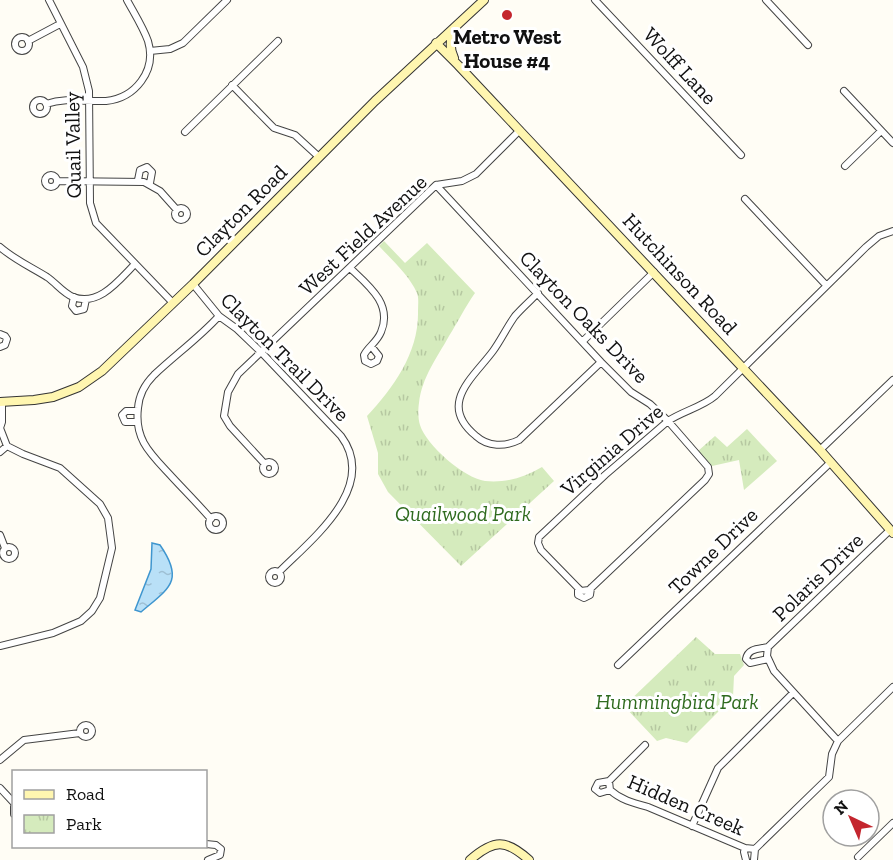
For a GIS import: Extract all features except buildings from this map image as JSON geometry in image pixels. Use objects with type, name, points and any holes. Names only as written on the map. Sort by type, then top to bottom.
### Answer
[{"type":"street","name":"Quail Valley","points":[[49,0],[86,75],[89,101],[90,203],[93,217],[96,223],[173,303]]},
{"type":"street","points":[[46,104],[66,100],[113,100],[133,91],[141,83],[148,67],[150,51],[147,39],[127,0]]},
{"type":"street","points":[[150,51],[170,49],[183,43],[227,0]]},
{"type":"street","name":"Clayton Road","points":[[1,402],[44,399],[70,391],[87,382],[109,365],[319,157],[483,0]]},
{"type":"street","name":"Wolff Lane","points":[[595,0],[741,155]]},
{"type":"street","points":[[766,0],[808,45]]},
{"type":"street","points":[[455,62],[450,47],[458,23]]},
{"type":"street","points":[[28,41],[60,24]]},
{"type":"street","points":[[184,132],[278,41]]},
{"type":"street","name":"Hutchinson Road","points":[[436,44],[743,367],[892,532]]},
{"type":"street","points":[[232,86],[274,128],[295,135],[319,157]]},
{"type":"street","points":[[844,91],[893,143]]},
{"type":"street","name":"West Field Avenue","points":[[264,463],[230,426],[224,416],[226,399],[234,380],[436,185],[462,181],[476,174],[520,130]]},
{"type":"street","points":[[845,166],[881,131]]},
{"type":"street","points":[[138,180],[141,169],[148,167],[153,174],[150,183]]},
{"type":"street","points":[[57,181],[138,180],[150,183],[177,210]]},
{"type":"street","name":"Clayton Oaks Drive","points":[[436,185],[584,341],[601,362],[632,392],[650,404],[668,421],[705,463],[708,470]]},
{"type":"street","points":[[745,199],[826,285]]},
{"type":"street","name":"Virginia Drive","points":[[708,470],[708,477],[591,588],[581,591],[541,550],[538,543],[539,537],[605,475],[668,421],[708,402],[866,247],[879,236],[893,231]]},
{"type":"street","points":[[0,248],[74,297],[86,299],[106,291],[135,264]]},
{"type":"street","points":[[350,268],[375,293],[383,307],[381,332],[364,353],[366,362],[371,364],[376,363],[379,356],[371,346]]},
{"type":"street","points":[[584,341],[654,272]]},
{"type":"street","name":"Clayton Trail Drive","points":[[193,284],[219,316],[237,329],[262,353],[340,436],[350,451],[351,483],[342,503],[327,523],[279,572]]},
{"type":"street","points":[[538,293],[517,313],[495,349],[465,384],[461,392],[459,401],[462,418],[472,433],[479,439],[494,445],[519,440],[601,362]]},
{"type":"street","points":[[74,297],[72,306],[76,311],[84,309],[86,299]]},
{"type":"street","points":[[211,519],[149,453],[136,422],[141,393],[153,376],[197,339],[219,316]]},
{"type":"street","points":[[0,334],[6,336],[7,339],[4,345],[0,346]]},
{"type":"street","points":[[820,450],[893,380]]},
{"type":"street","points":[[0,646],[53,633],[81,621],[100,598],[112,548],[108,518],[92,496],[60,468],[7,446],[0,428],[1,402]]},
{"type":"street","points":[[136,422],[125,422],[122,415],[126,411],[137,411]]},
{"type":"street","points":[[0,452],[7,446]]},
{"type":"street","name":"Towne Drive","points":[[618,665],[831,462]]},
{"type":"street","name":"Polaris Drive","points":[[768,647],[768,657],[750,663],[746,658],[751,650],[768,647],[892,532]]},
{"type":"street","points":[[0,535],[5,548]]},
{"type":"street","points":[[768,657],[774,671],[838,741]]},
{"type":"street","points":[[754,860],[755,849],[829,777],[832,754],[838,741],[893,687]]},
{"type":"street","points":[[692,826],[718,768],[793,693]]},
{"type":"street","points":[[0,760],[24,740],[80,733]]},
{"type":"street","name":"Hidden Creek","points":[[645,745],[609,785],[618,796],[745,848],[755,849]]},
{"type":"street","points":[[0,788],[12,803]]},
{"type":"street","points":[[858,857],[893,823]]},
{"type":"street","points":[[470,860],[484,848],[498,844],[511,846],[530,860]]},
{"type":"street","points":[[207,845],[216,845],[221,849],[220,855],[207,860]]},
{"type":"street","points":[[745,848],[746,860]]},
{"type":"green space","name":"Quailwood Park","points":[[384,241],[405,263],[427,243],[475,293],[435,360],[423,385],[419,420],[430,442],[447,459],[476,479],[507,480],[521,477],[542,467],[554,481],[461,566],[388,492],[378,474],[378,453],[367,416],[395,381],[409,355],[417,326],[418,304],[417,293],[410,280],[379,246]]},
{"type":"green space","points":[[747,429],[777,461],[744,490],[739,460],[712,466],[698,451],[715,436],[727,447]]},
{"type":"green space","name":"Hummingbird Park","points":[[696,637],[715,654],[740,654],[744,665],[734,676],[733,697],[687,743],[666,738],[657,741],[624,706]]},
{"type":"water","points":[[152,543],[160,545],[168,557],[172,567],[172,576],[166,590],[141,612],[135,610],[151,569]]},
{"type":"place","name":"Metro West House #4","points":[[507,15]]}]
